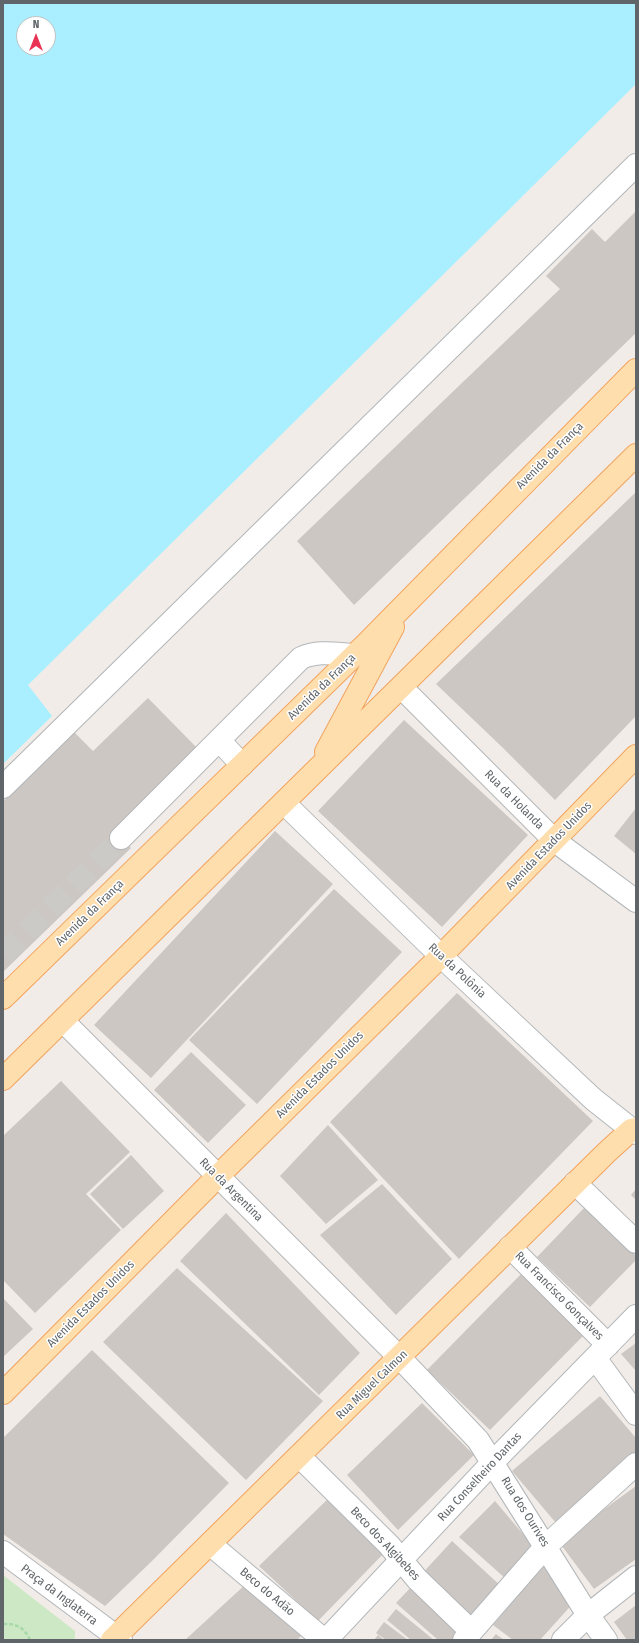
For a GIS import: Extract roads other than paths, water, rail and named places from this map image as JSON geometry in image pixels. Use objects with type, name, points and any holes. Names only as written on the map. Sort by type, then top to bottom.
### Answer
[{"type":"main road","name":"Avenida da França","points":[[3,998],[355,655],[636,370]]},
{"type":"main road","points":[[3,1079],[316,770],[402,688],[636,455]]},
{"type":"main road","points":[[316,770],[407,601]]},
{"type":"main road","name":"Avenida Estados Unidos","points":[[3,1393],[218,1176],[441,956],[555,841],[636,756]]},
{"type":"main road","name":"Rua Miguel Calmon","points":[[116,1639],[510,1247],[635,1126]]},
{"type":"street","points":[[3,788],[636,165]]},
{"type":"street","points":[[121,838],[301,658],[310,653],[355,655]]},
{"type":"street","name":"Rua da Holanda","points":[[402,688],[555,841],[636,901]]},
{"type":"street","points":[[218,740],[242,765]]},
{"type":"street","name":"Rua da Polônia","points":[[284,803],[441,956],[593,1099],[635,1126]]},
{"type":"street","name":"Rua da Argentina","points":[[63,1021],[400,1358]]},
{"type":"street","points":[[575,1183],[636,1242]]},
{"type":"street","name":"Rua Francisco Gonçalves","points":[[510,1247],[602,1351],[636,1414]]},
{"type":"street","name":"Rua Conselheiro Dantas","points":[[325,1640],[493,1462],[636,1316]]},
{"type":"street","name":"Rua dos Ourives","points":[[400,1358],[478,1440],[588,1615],[606,1640]]},
{"type":"street","name":"Beco dos Algibebes","points":[[299,1456],[389,1545],[467,1636]]},
{"type":"street","points":[[467,1636],[546,1546],[636,1464]]},
{"type":"street","name":"Beco do Adão","points":[[210,1544],[325,1640]]},
{"type":"street","name":"Praça da Inglaterra","points":[[3,1552],[116,1639]]},
{"type":"street","points":[[563,1640],[588,1615],[636,1578]]},
{"type":"water","points":[[3,3],[636,3],[636,84],[28,685],[52,716],[3,764]]},
{"type":"tunnel","points":[[3,955],[121,838]]}]
